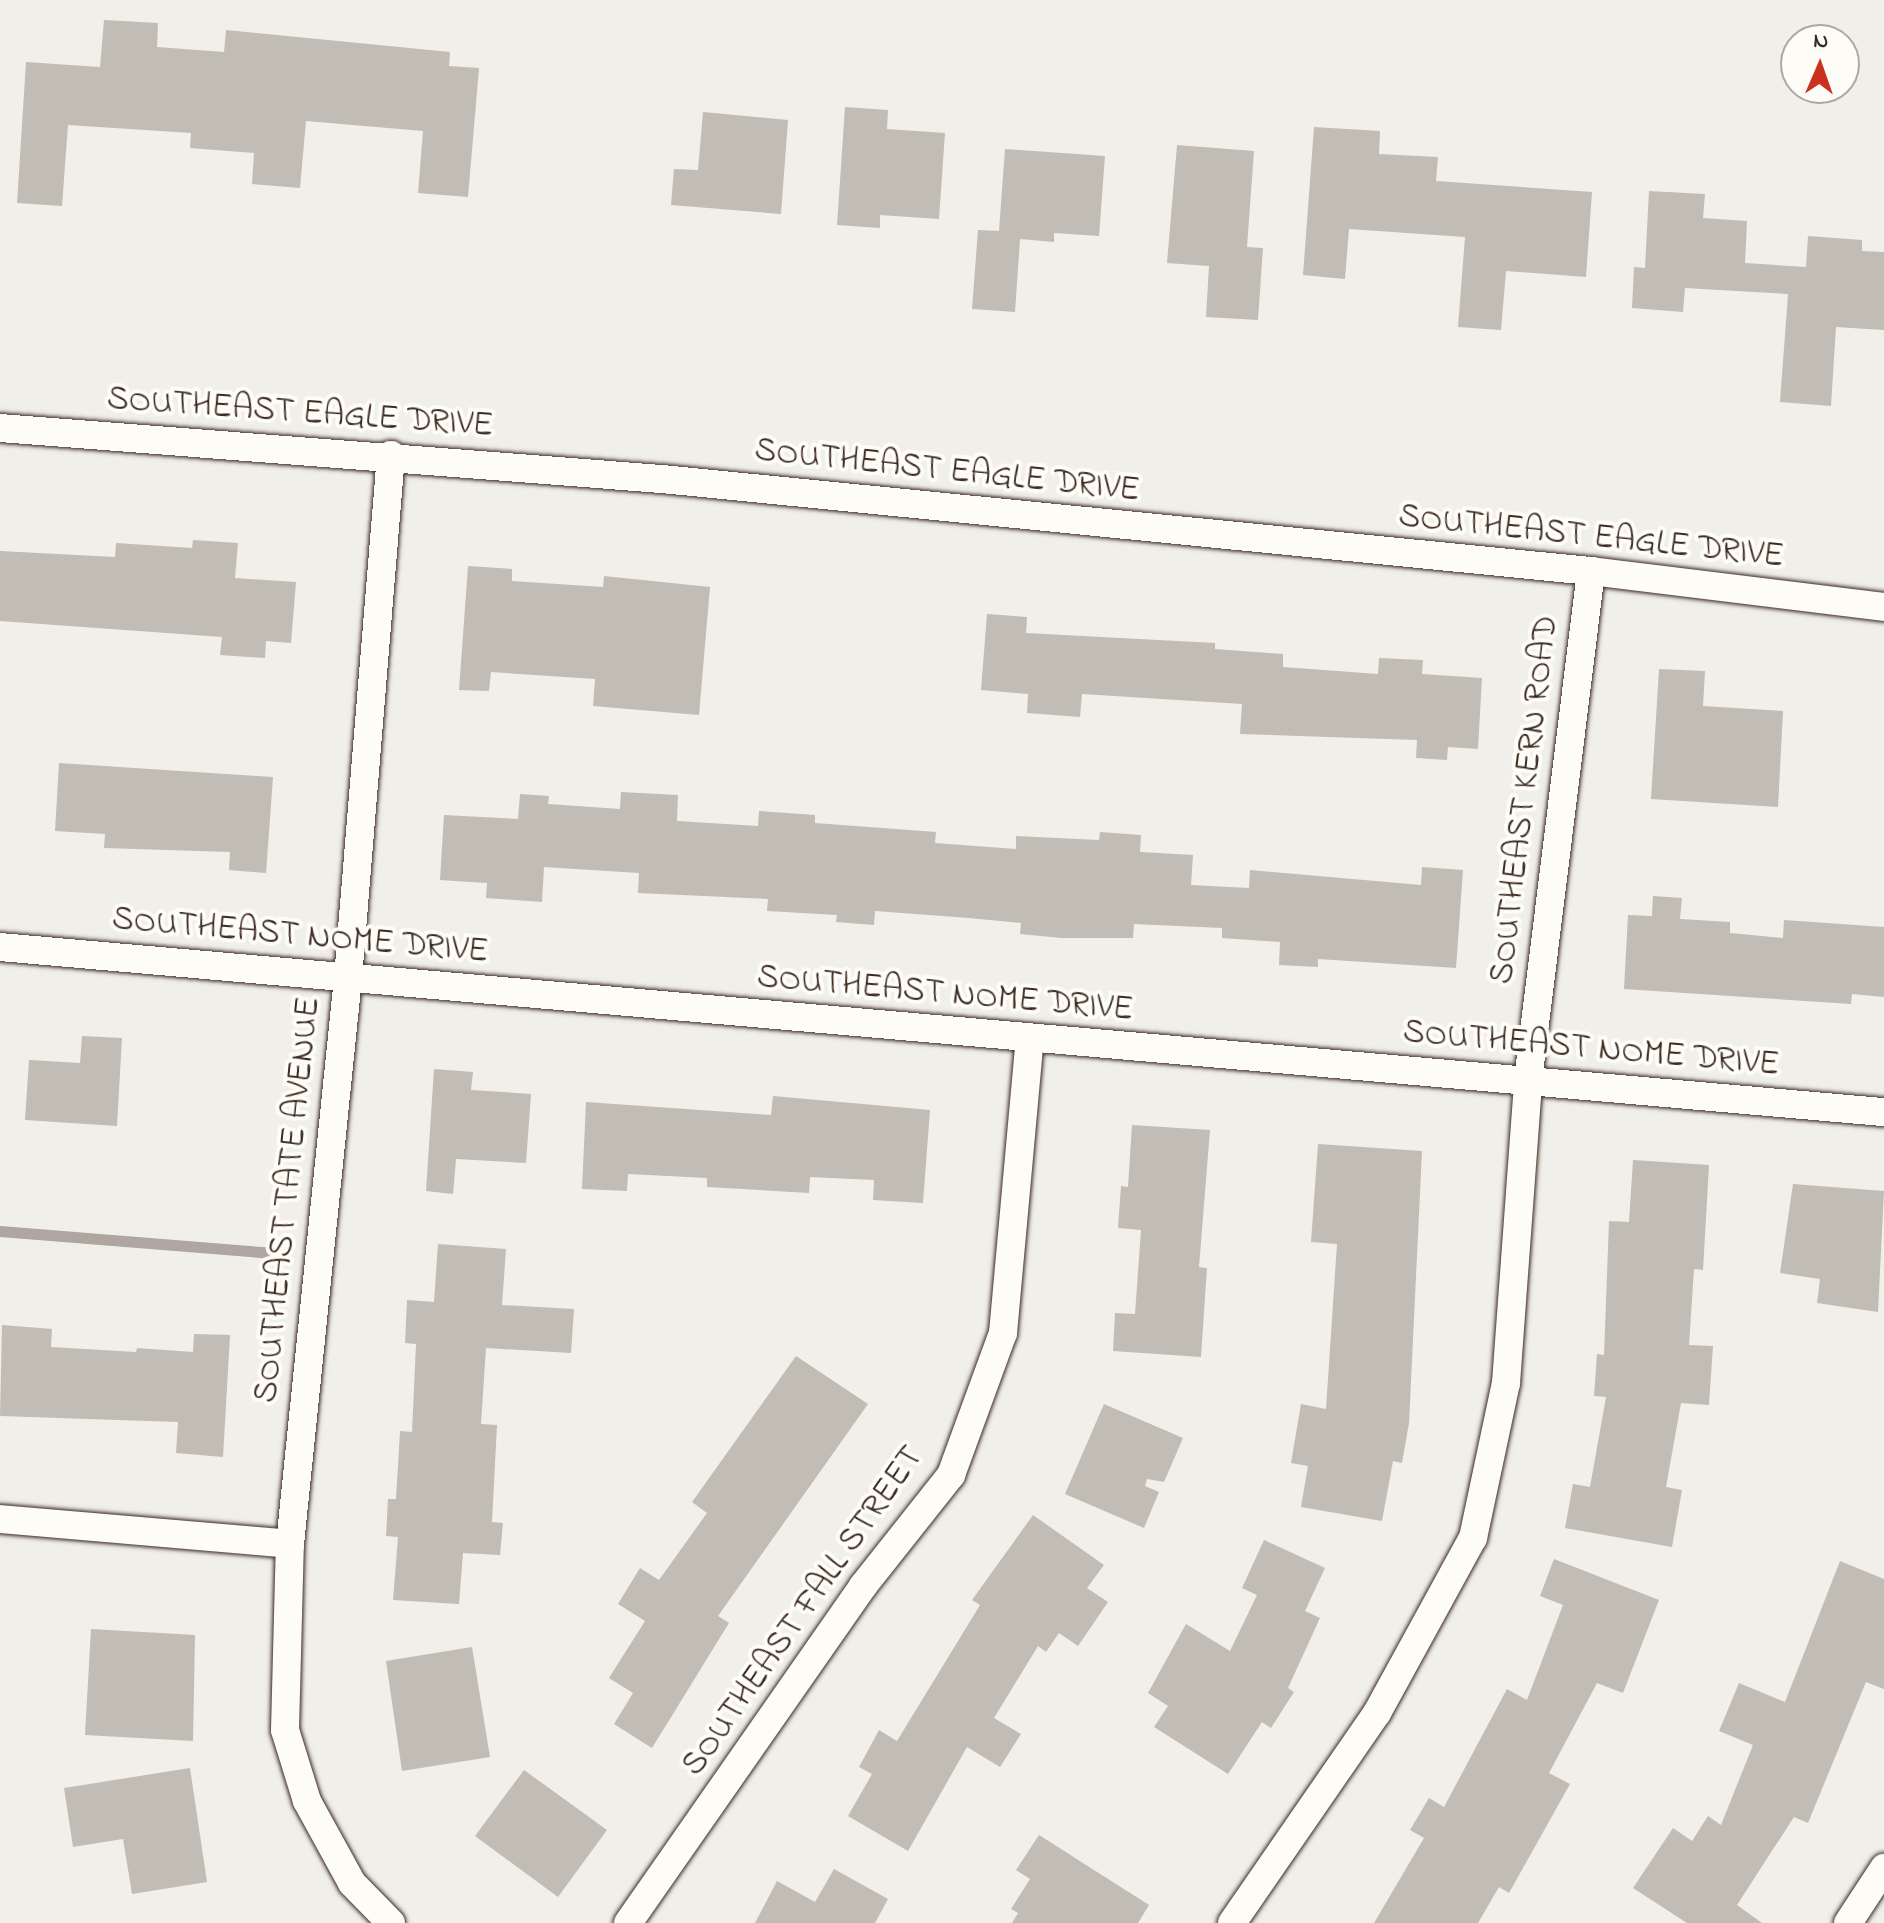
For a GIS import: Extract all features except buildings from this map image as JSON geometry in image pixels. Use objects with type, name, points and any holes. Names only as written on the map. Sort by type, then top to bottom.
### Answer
[{"type":"street","name":"SOUTHEAST EAGLE DRIVE","points":[[0,428],[391,455],[1591,571],[1884,607]]},
{"type":"street","name":"SOUTHEAST TATE AVENUE","points":[[391,455],[348,978],[290,1544],[285,1730],[307,1801],[352,1883],[391,1923]]},
{"type":"street","name":"SOUTHEAST KERN ROAD","points":[[1232,1923],[1377,1713],[1473,1538],[1506,1383],[1528,1080],[1591,571]]},
{"type":"street","name":"SOUTHEAST NOME DRIVE","points":[[0,947],[1884,1112]]},
{"type":"street","name":"SOUTHEAST FALL STREET","points":[[628,1923],[863,1586],[951,1475],[1003,1333],[1030,1039]]},
{"type":"street","points":[[0,1519],[290,1544]]},
{"type":"street","points":[[1848,1923],[1884,1868]]},
{"type":"waterway","points":[[0,1231],[271,1253]]}]
